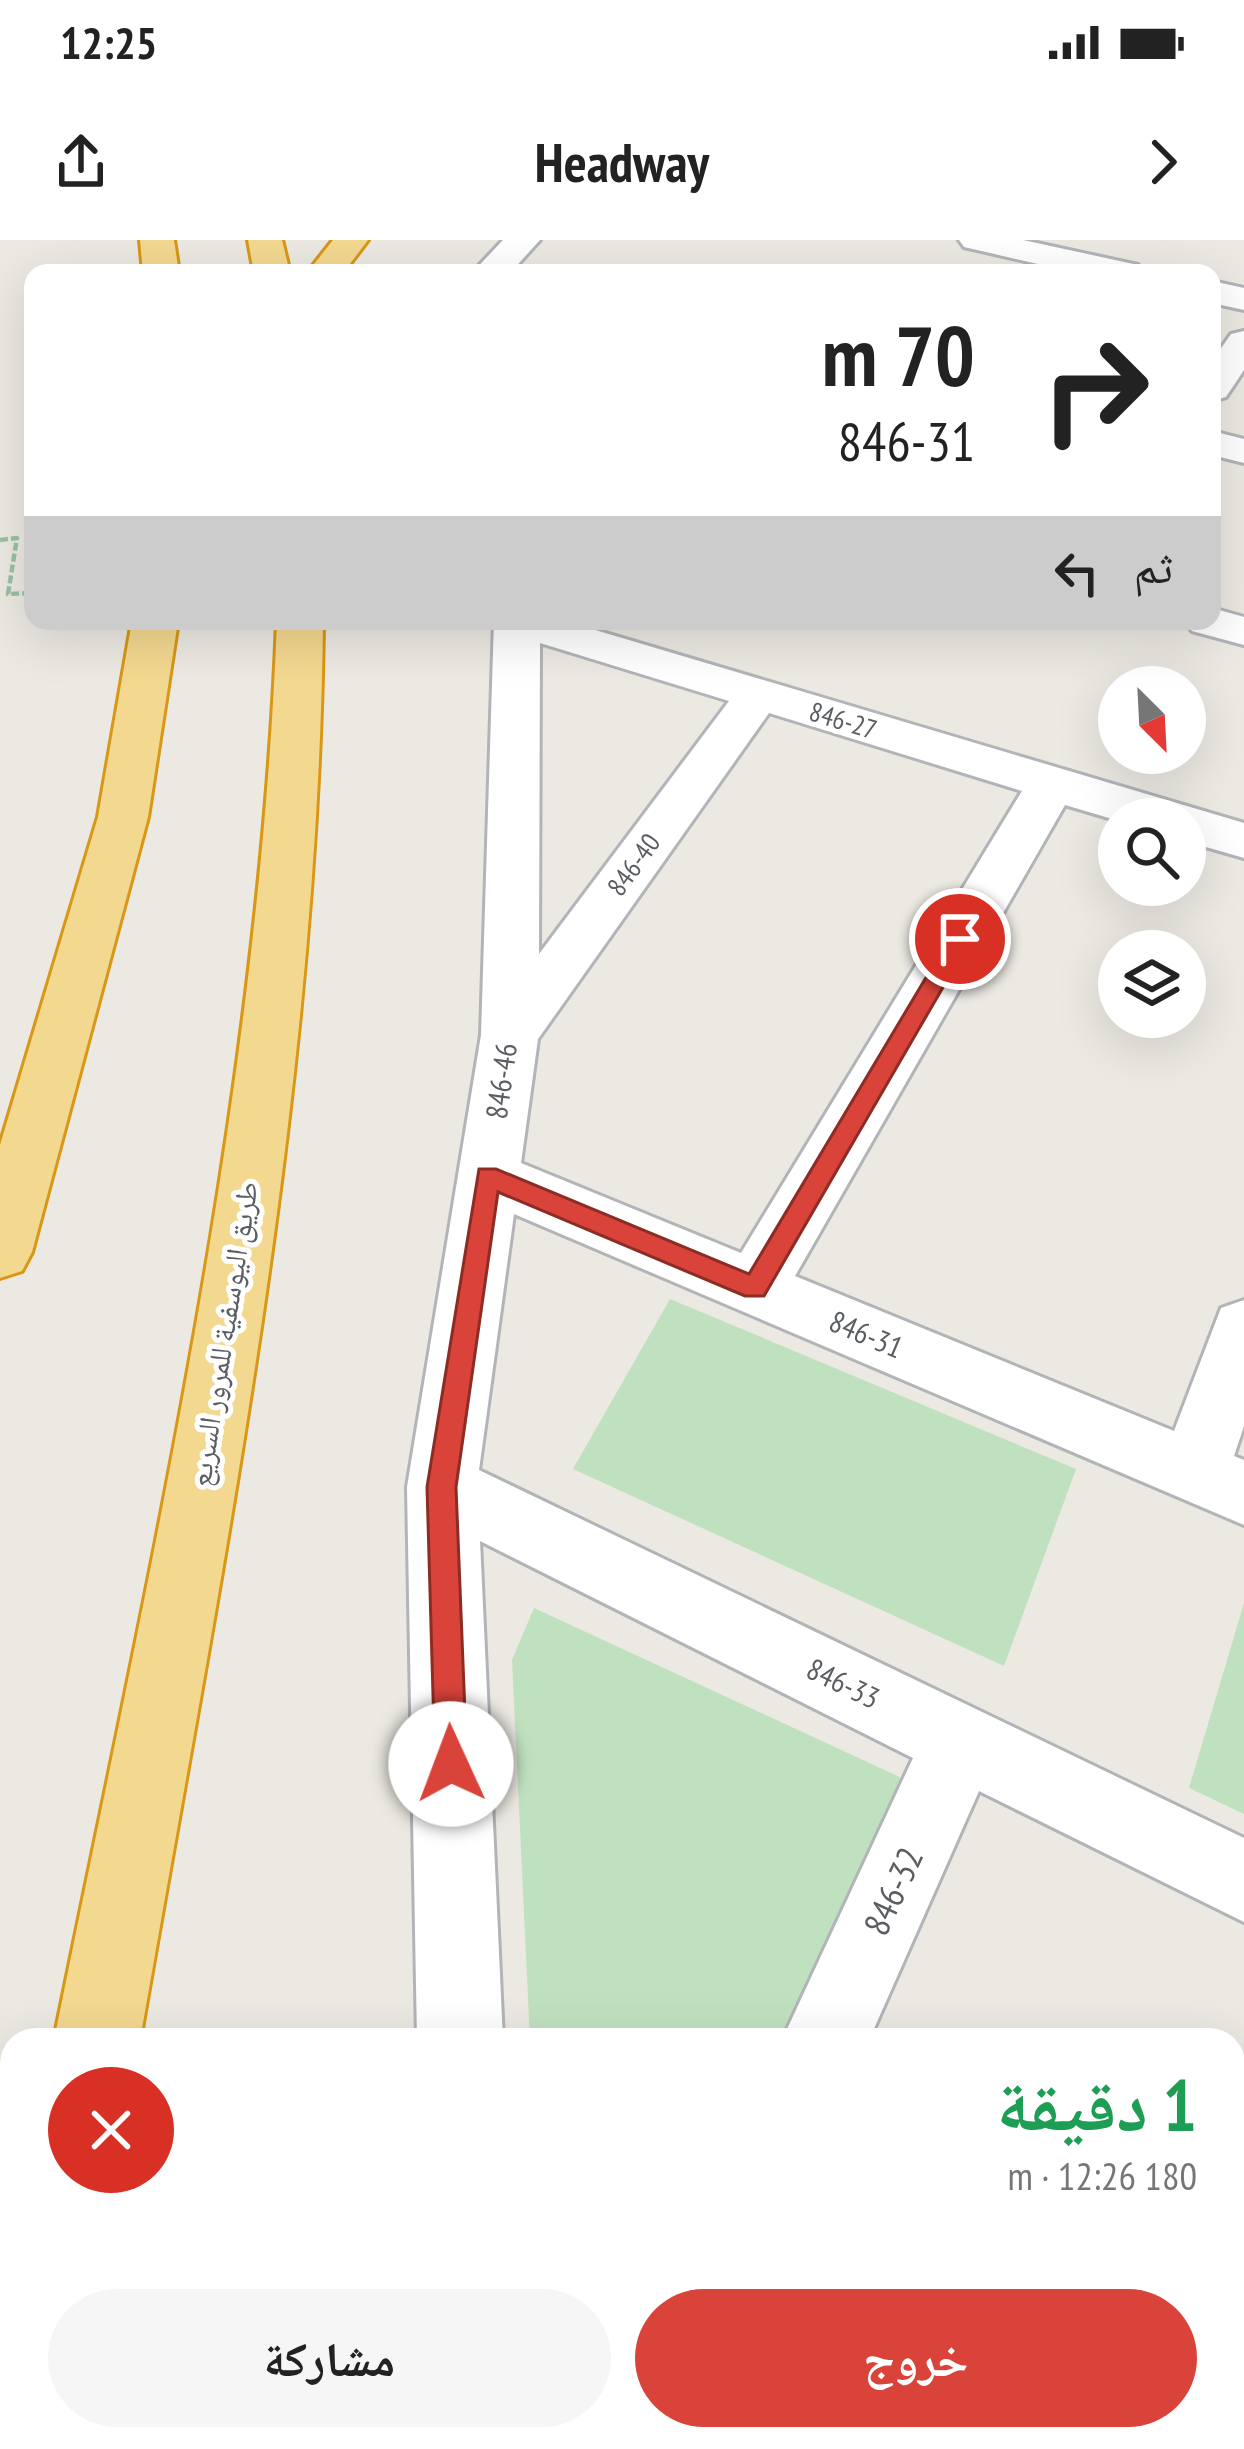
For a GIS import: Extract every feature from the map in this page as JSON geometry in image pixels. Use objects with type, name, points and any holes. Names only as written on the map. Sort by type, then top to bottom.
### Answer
[{"type":"highway","points":[[332,264],[351,240]]},
{"type":"highway","points":[[0,1252],[123,818],[154,630]]},
{"type":"highway","name":"طريق اليوسفية للمرور السريع","points":[[99,2028],[212,1427],[273,1016],[292,831],[300,630]]},
{"type":"street","points":[[499,264],[523,240]]},
{"type":"street","points":[[976,240],[1084,264]]},
{"type":"street","points":[[1221,376],[1244,342]]},
{"type":"street","name":"846-46","points":[[460,2028],[442,1487],[509,1035],[517,630]]},
{"type":"street","name":"846-27","points":[[546,630],[1099,798]]},
{"type":"street","name":"846-40","points":[[509,1035],[758,695]]},
{"type":"street","points":[[754,1288],[1052,784]]},
{"type":"street","points":[[1206,827],[1241,832]]},
{"type":"street","name":"846-31","points":[[488,1176],[1219,1483]]},
{"type":"street","points":[[1219,1483],[1244,1328]]},
{"type":"street","name":"846-33","points":[[442,1487],[1244,1881]]},
{"type":"street","name":"846-32","points":[[830,2028],[961,1743]]},
{"type":"path","points":[[0,540],[17,538],[8,594],[24,593]]},
{"type":"green space","points":[[670,1299],[1076,1469],[1004,1666],[573,1469]]},
{"type":"green space","points":[[1244,1603],[1244,1814],[1189,1788]]},
{"type":"green space","points":[[534,1608],[904,1779],[790,2028],[529,2028],[512,1660]]},
{"type":"route","points":[[451,1764],[442,1487],[488,1176],[754,1288],[960,939]]}]
